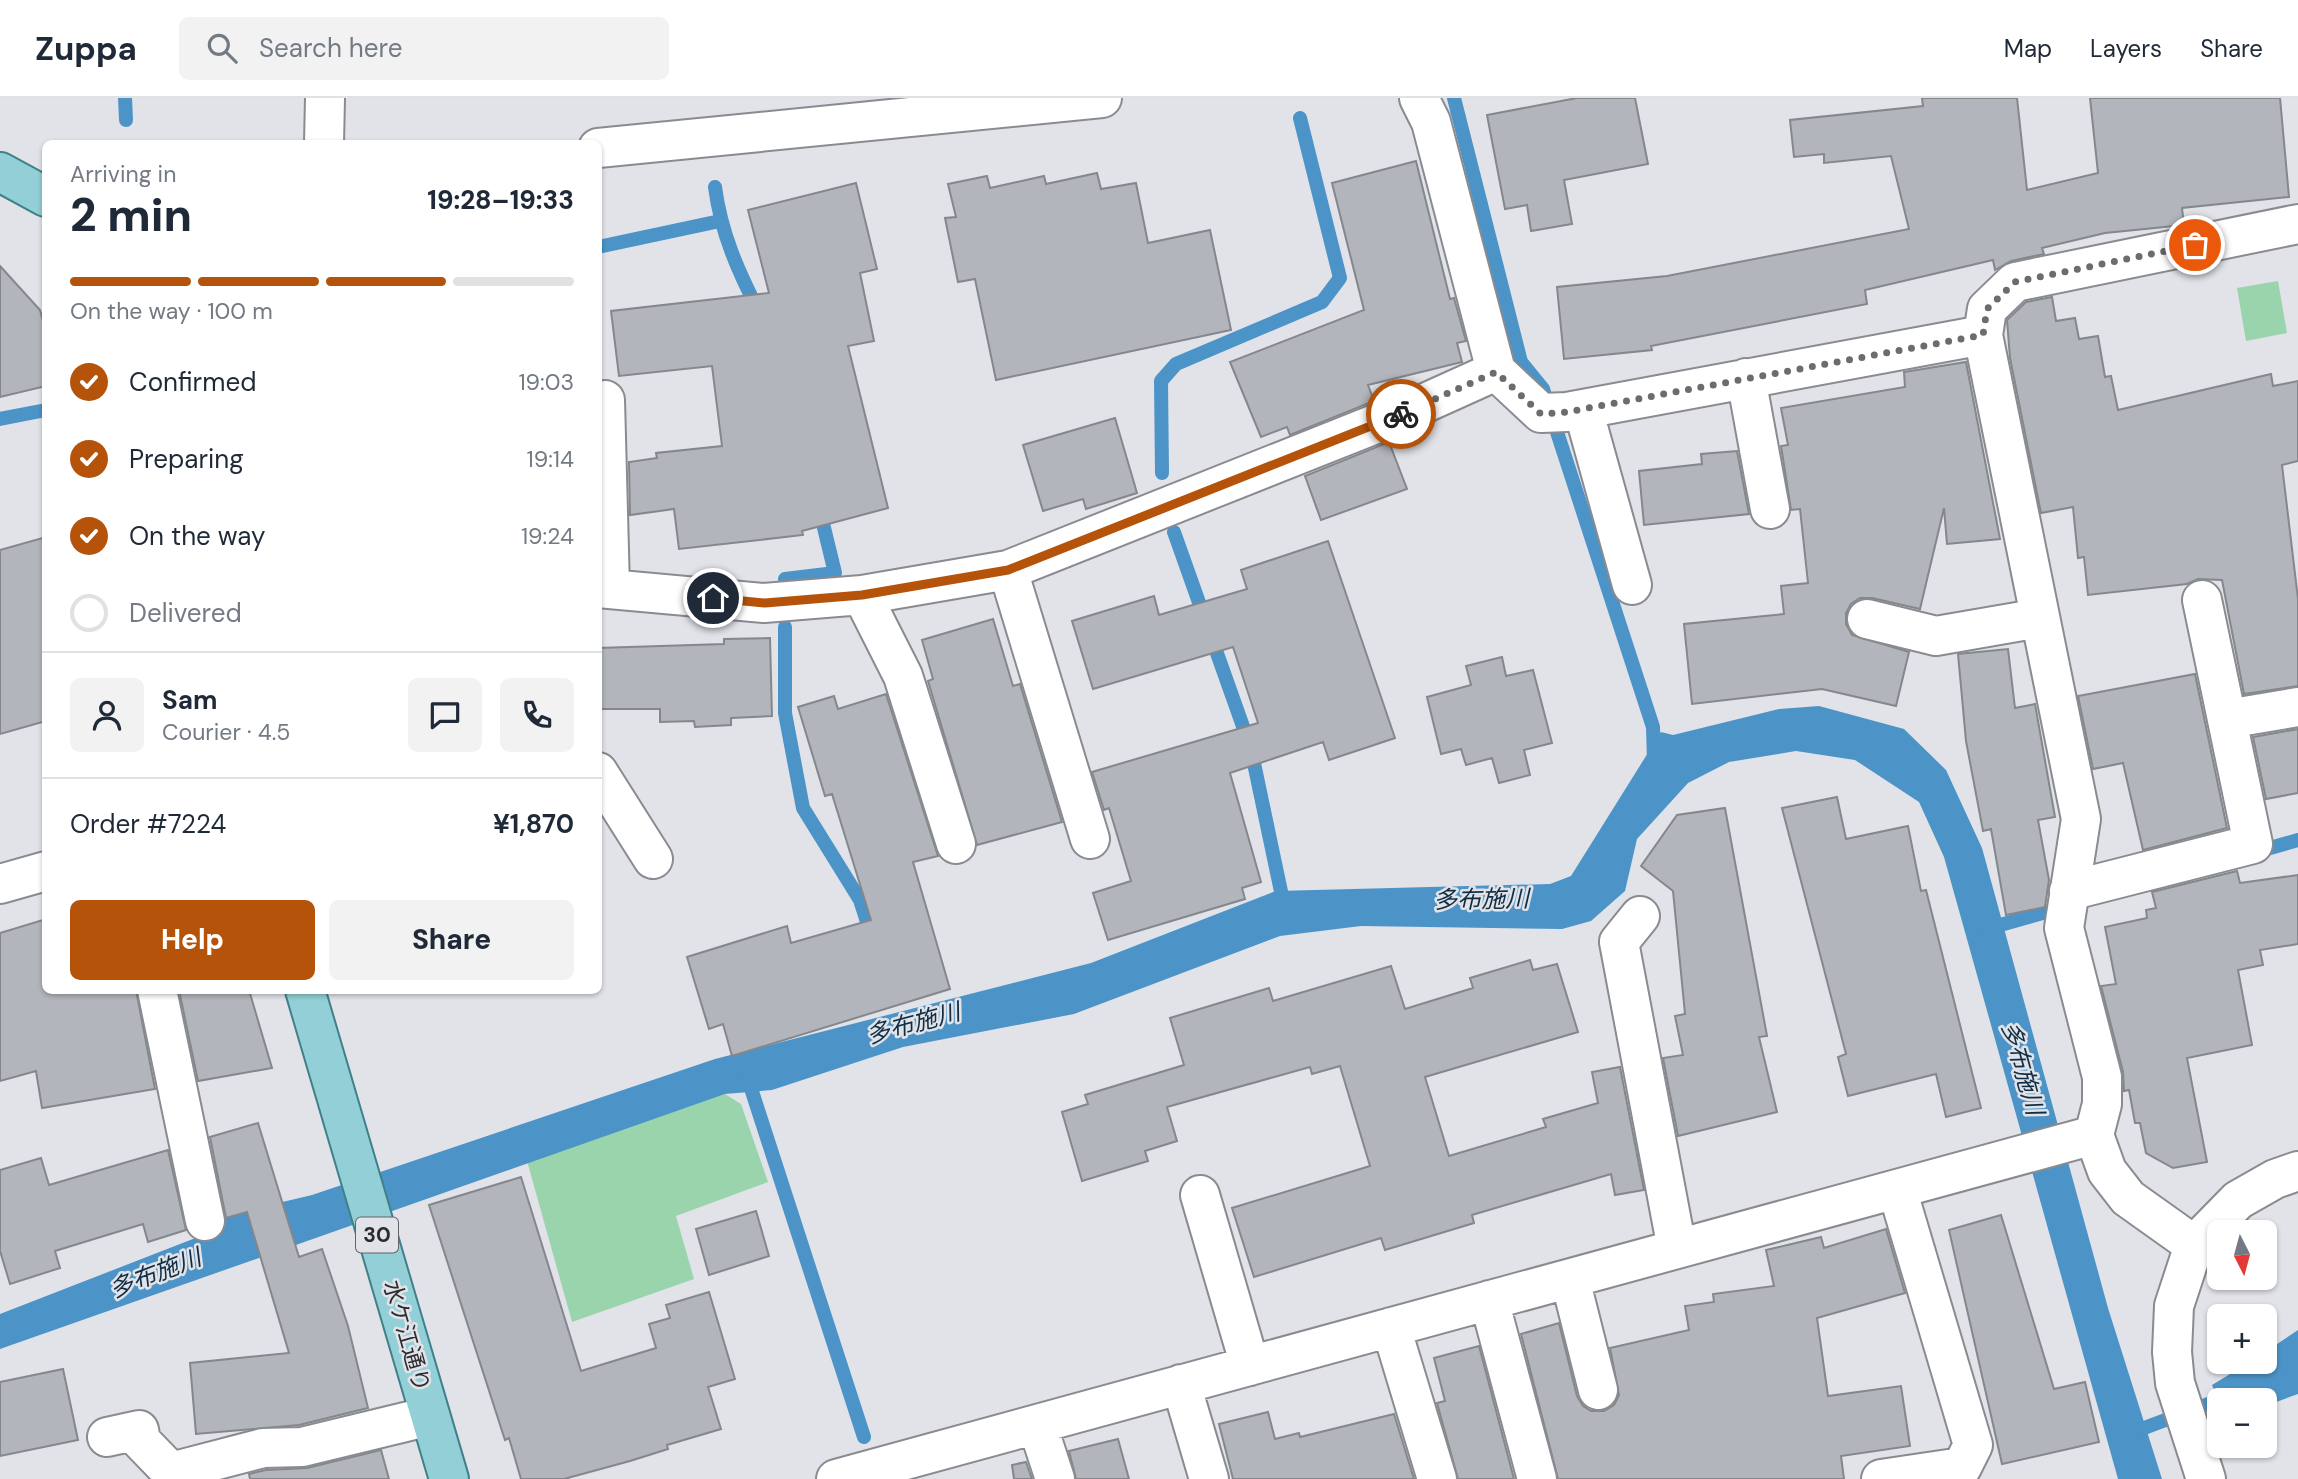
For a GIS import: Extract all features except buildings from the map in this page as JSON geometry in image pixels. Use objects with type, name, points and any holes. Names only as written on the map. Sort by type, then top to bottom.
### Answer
[{"type":"main road","points":[[0,172],[42,195]]},
{"type":"main road","name":"水ケ江通り","points":[[306,994],[449,1479]]},
{"type":"street","points":[[324,140],[325,98]]},
{"type":"street","points":[[602,148],[1102,98]]},
{"type":"street","points":[[1419,98],[1431,122],[1496,372],[1564,412],[1632,585]]},
{"type":"street","points":[[836,1479],[2082,1139],[2102,1104],[2102,1077],[2066,910],[2081,819],[1983,335],[1987,309],[2015,282],[2298,224]]},
{"type":"street","points":[[1564,412],[1983,335]]},
{"type":"street","points":[[605,400],[604,588],[765,603],[862,595],[1008,570],[1403,413],[1496,372]]},
{"type":"street","points":[[1746,379],[1770,509]]},
{"type":"street","points":[[1008,570],[1090,839]]},
{"type":"street","points":[[862,595],[903,676],[956,844]]},
{"type":"street","points":[[2066,910],[2253,844],[2202,600]]},
{"type":"street","points":[[1867,620],[1936,636],[2040,618]]},
{"type":"street","points":[[2227,719],[2298,706]]},
{"type":"street","points":[[602,778],[653,859]]},
{"type":"street","points":[[0,884],[42,872]]},
{"type":"street","points":[[1640,916],[1619,942],[1677,1249]]},
{"type":"street","points":[[158,994],[205,1221]]},
{"type":"street","points":[[2082,1139],[2128,1198],[2194,1245]]},
{"type":"street","points":[[2201,1462],[2175,1383],[2172,1352],[2174,1306],[2194,1245],[2238,1200],[2275,1179],[2298,1171]]},
{"type":"street","points":[[1881,1479],[1962,1467],[1973,1445],[1897,1189]]},
{"type":"street","points":[[1200,1195],[1250,1366]]},
{"type":"street","points":[[1570,1279],[1598,1391]]},
{"type":"street","points":[[1489,1300],[1537,1479]]},
{"type":"street","points":[[1391,1327],[1437,1479]]},
{"type":"street","points":[[1181,1384],[1209,1479]]},
{"type":"street","points":[[107,1437],[139,1430],[141,1441],[171,1472],[262,1448],[302,1447],[430,1416]]},
{"type":"street","points":[[1037,1424],[1055,1479]]},
{"type":"green space","points":[[2278,281],[2287,333],[2246,341],[2237,288]]},
{"type":"green space","points":[[725,1094],[741,1104],[768,1182],[676,1216],[694,1279],[572,1322],[527,1161]]},
{"type":"water","name":"多布施川","points":[[1819,706],[1904,729],[1946,770],[1982,848],[2108,1308],[2162,1479],[2118,1479],[1944,857],[1919,802],[1855,760],[1796,751],[1729,762],[1688,783],[1637,839],[1625,891],[1591,921],[1562,929],[1361,926],[1280,936],[1074,1014],[903,1047],[772,1090],[725,1094],[0,1349],[0,1314],[216,1230],[220,1217],[312,1195],[715,1059],[1091,963],[1276,891],[1550,884],[1571,876],[1661,732],[1673,735],[1779,709]]},
{"type":"water","points":[[2298,1330],[2298,1394],[2277,1402],[2277,1388],[2213,1388],[2212,1385],[2230,1374],[2277,1374],[2277,1344]]},
{"type":"waterway","points":[[125,98],[126,120]]},
{"type":"waterway","points":[[1454,98],[1521,362],[1543,389],[1653,727],[1654,761]]},
{"type":"waterway","points":[[1162,473],[1161,381],[1176,364],[1322,302],[1340,278],[1300,118]]},
{"type":"waterway","points":[[715,187],[721,220],[731,251],[759,312]]},
{"type":"waterway","points":[[602,246],[720,221]]},
{"type":"waterway","points":[[0,419],[42,411]]},
{"type":"waterway","points":[[785,579],[835,573],[819,507]]},
{"type":"waterway","points":[[1174,532],[1251,749],[1283,901]]},
{"type":"waterway","points":[[785,627],[785,713],[803,808],[860,900],[872,937]]},
{"type":"waterway","points":[[2256,852],[2298,840]]},
{"type":"waterway","points":[[1986,929],[2064,907]]},
{"type":"waterway","points":[[747,1076],[864,1437]]},
{"type":"waterway","points":[[2128,1434],[2207,1404]]},
{"type":"way so far","points":[[1401,414],[1496,372],[1541,414],[1567,412],[1983,335],[1987,309],[2015,282],[2195,245]]},
{"type":"route","points":[[713,598],[765,603],[862,595],[1008,570],[1401,414]]}]
